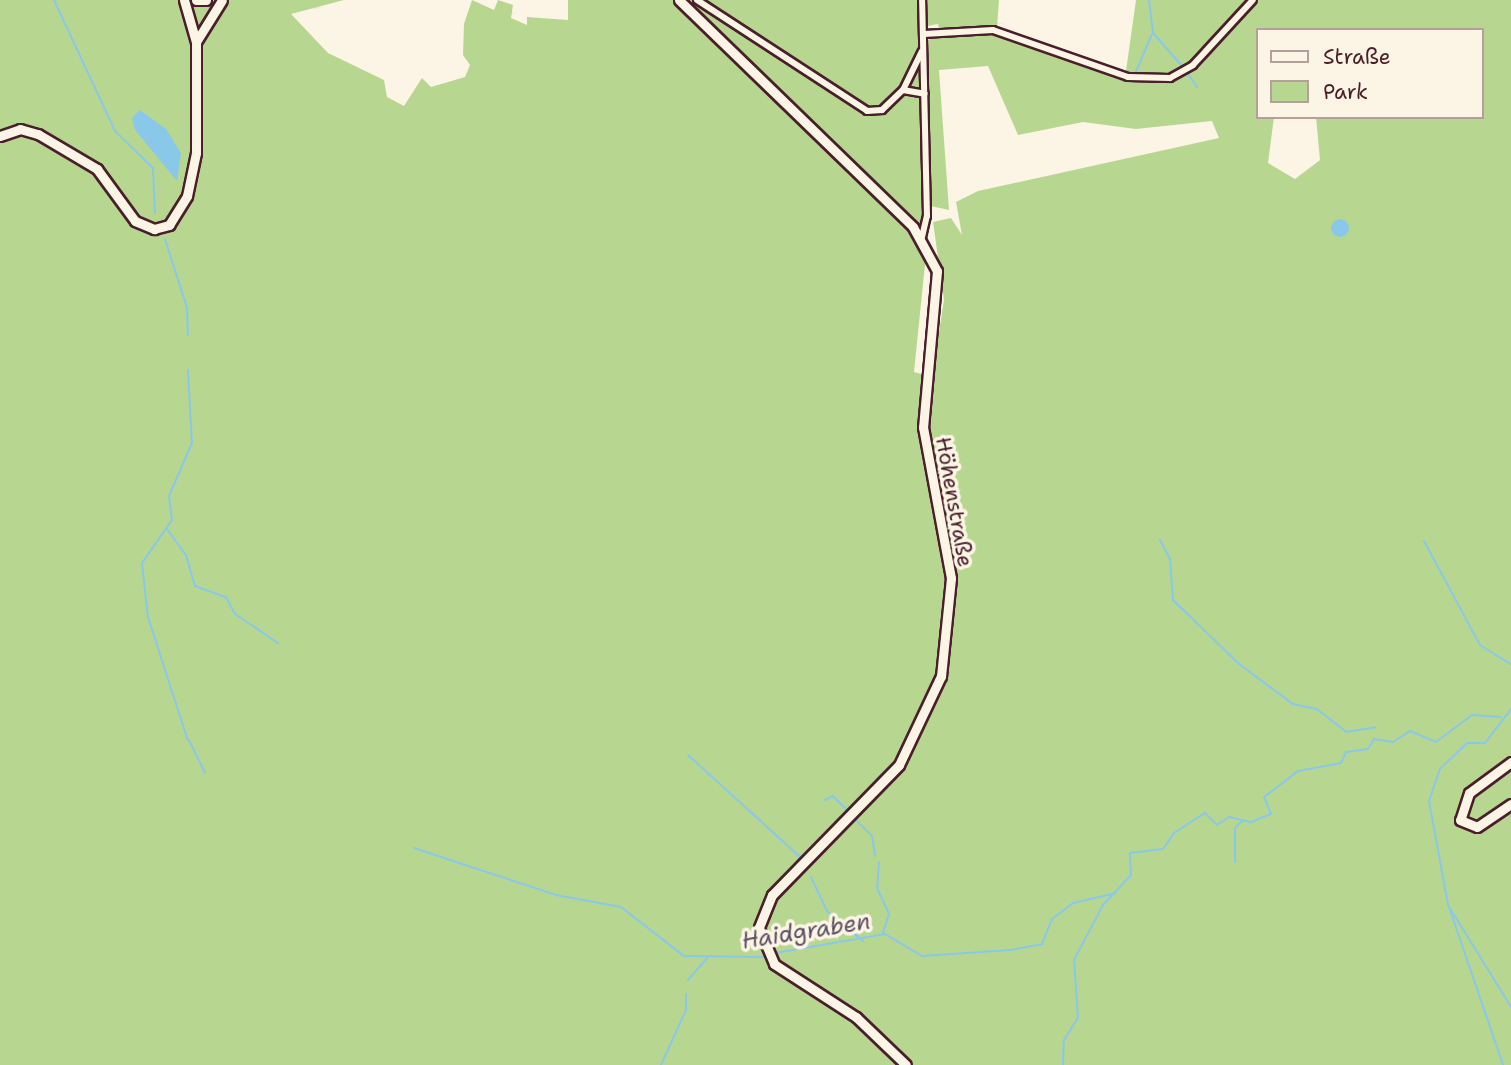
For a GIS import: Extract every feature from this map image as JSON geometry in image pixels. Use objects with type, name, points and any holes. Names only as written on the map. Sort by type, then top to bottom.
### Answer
[{"type":"street","points":[[0,136],[20,129],[38,134],[97,169],[135,221],[162,228],[183,206],[196,153],[196,42],[184,0]]},
{"type":"street","points":[[195,0],[206,0]]},
{"type":"street","points":[[196,42],[222,0]]},
{"type":"street","name":"Höhenstraße","points":[[679,0],[922,237],[938,278],[923,427],[950,566],[944,664],[910,749],[862,809],[769,899],[761,942],[780,968],[856,1017],[906,1065]]},
{"type":"street","points":[[697,0],[867,111],[882,110],[903,90],[924,47]]},
{"type":"street","points":[[922,0],[927,230],[922,237]]},
{"type":"street","points":[[924,34],[993,30],[1139,79],[1183,74],[1253,0]]},
{"type":"street","points":[[903,90],[925,94]]},
{"type":"street","points":[[1511,762],[1469,793],[1460,820],[1477,827],[1511,804]]},
{"type":"green space","points":[[0,0],[344,0],[291,14],[328,53],[384,80],[387,97],[404,106],[422,78],[431,87],[465,77],[470,65],[463,55],[464,24],[472,0],[494,10],[498,0],[513,5],[511,18],[527,25],[527,17],[568,20],[568,0],[999,0],[997,28],[1126,71],[1136,0],[1511,0],[1511,1065],[0,1065]],"holes":[[[938,24],[940,34],[920,44],[919,28]],[[988,66],[1018,135],[1083,122],[1136,129],[1212,121],[1219,138],[978,191],[956,202],[962,235],[951,218],[933,222],[944,300],[932,377],[914,372],[931,206],[949,210],[939,70]]]},
{"type":"water","points":[[140,110],[166,129],[181,153],[177,181],[135,130],[132,118]]},
{"type":"water","points":[[1336,219],[1344,219],[1349,228],[1347,235],[1336,237],[1331,232],[1331,224]]},
{"type":"waterway","points":[[54,0],[115,131],[153,168],[155,213]]},
{"type":"waterway","points":[[1149,0],[1153,33],[1183,67]]},
{"type":"waterway","points":[[1135,74],[1152,34]]},
{"type":"waterway","points":[[1188,74],[1197,87]]},
{"type":"waterway","points":[[165,239],[187,308],[188,335]]},
{"type":"waterway","points":[[188,370],[192,443],[169,496],[172,520],[142,563],[148,617],[188,741]]},
{"type":"waterway","points":[[167,529],[186,555],[195,586],[226,597],[235,614],[278,643]]},
{"type":"waterway","points":[[1160,540],[1170,559],[1173,600],[1239,664],[1293,704],[1317,709],[1346,732],[1376,727]]},
{"type":"waterway","points":[[1424,541],[1480,645],[1511,664]]},
{"type":"waterway","points":[[1511,709],[1485,743],[1467,743],[1440,769],[1429,801],[1448,905],[1511,1007]]},
{"type":"waterway","points":[[1063,1065],[1064,1040],[1078,1018],[1074,960],[1103,905],[1131,875],[1130,853],[1163,849],[1174,833],[1205,813],[1217,825],[1229,817],[1251,822],[1271,814],[1264,797],[1298,771],[1341,763],[1346,752],[1368,749],[1374,739],[1393,742],[1410,731],[1436,742],[1472,715],[1501,717]]},
{"type":"waterway","points":[[189,740],[205,773]]},
{"type":"waterway","points":[[688,755],[801,858]]},
{"type":"waterway","points":[[825,800],[833,796],[848,811]]},
{"type":"waterway","points":[[1235,862],[1235,828],[1243,820]]},
{"type":"waterway","points":[[857,821],[872,836],[875,856]]},
{"type":"waterway","name":"Haidgraben","points":[[414,848],[556,895],[621,907],[684,956],[767,957]]},
{"type":"waterway","points":[[879,862],[877,888],[889,914],[883,933]]},
{"type":"waterway","points":[[811,877],[827,911],[863,941]]},
{"type":"waterway","name":"Haidgraben","points":[[775,953],[885,934],[922,956],[1011,950],[1042,944],[1052,919],[1073,903],[1116,893]]},
{"type":"waterway","points":[[1449,907],[1503,1065]]},
{"type":"waterway","points":[[688,980],[708,957]]},
{"type":"waterway","points":[[661,1065],[686,1010],[686,994]]}]
